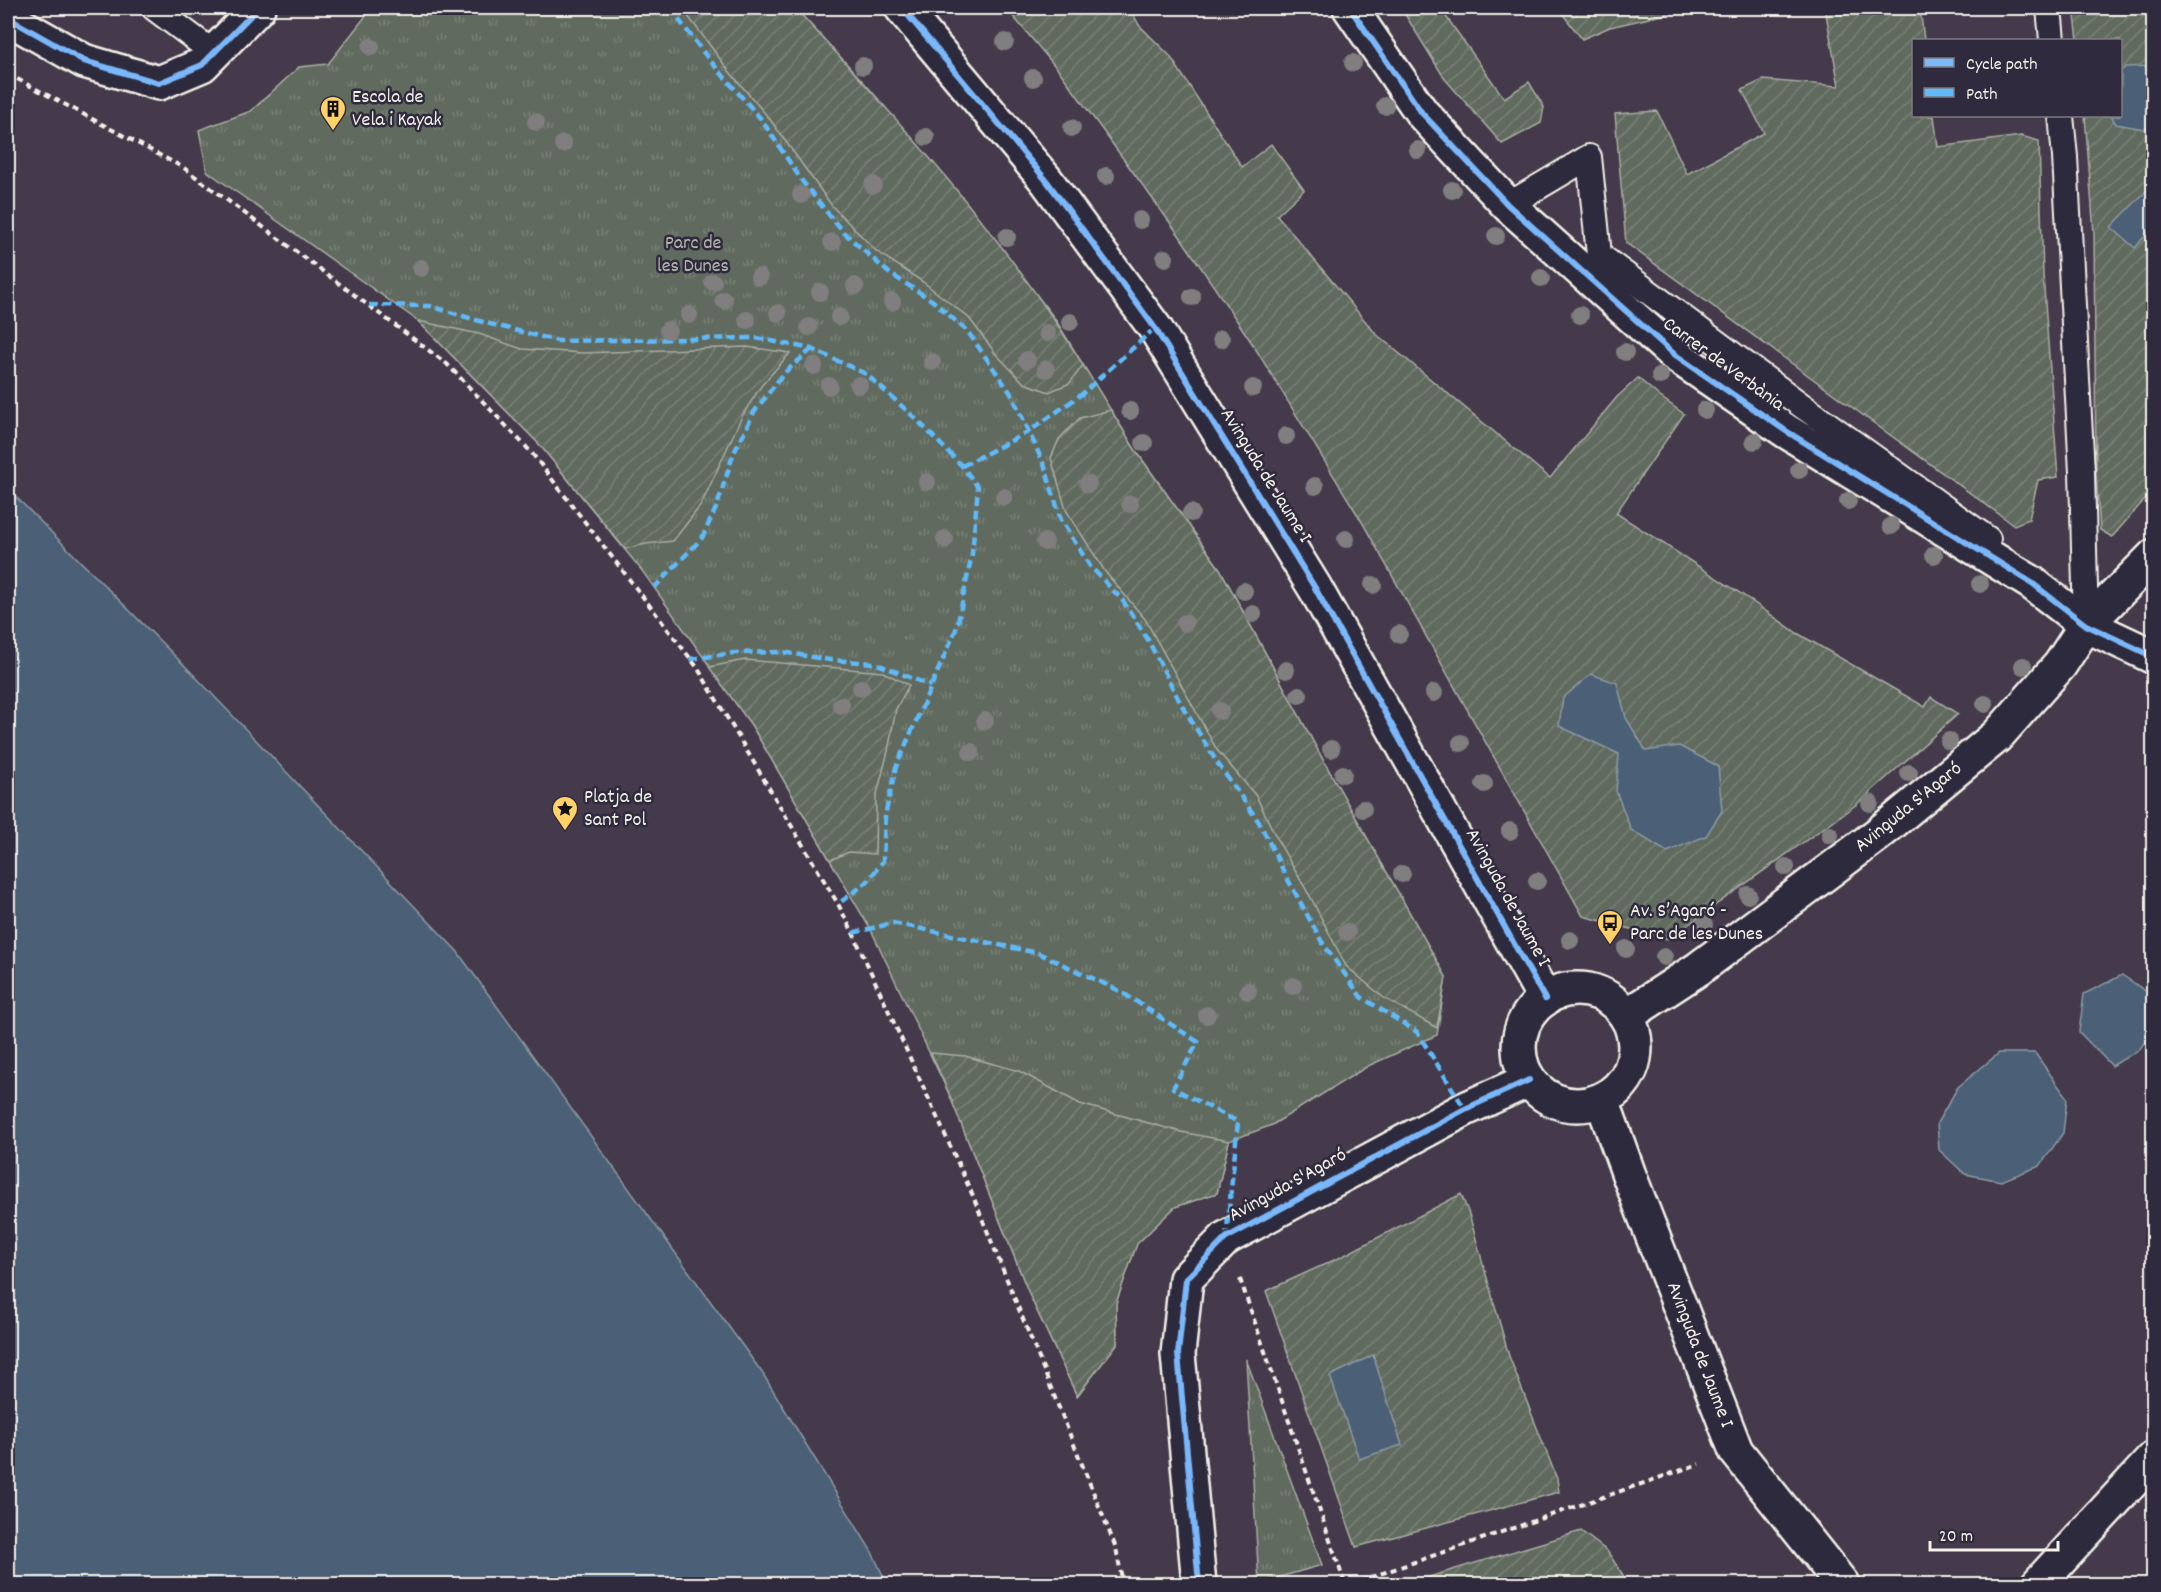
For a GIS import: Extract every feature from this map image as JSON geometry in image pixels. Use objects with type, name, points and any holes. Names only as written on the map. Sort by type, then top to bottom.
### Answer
[{"type":"street","points":[[8,18],[84,61],[159,83],[202,65],[258,8]]},
{"type":"street","name":"Avinguda de Jaume I","points":[[902,8],[1046,180],[1155,328],[1315,588],[1545,999]]},
{"type":"street","name":"Carrer de Verbània","points":[[1350,8],[1422,113],[1508,205],[1674,354],[1786,431],[2031,583],[2086,625],[2154,657]]},
{"type":"street","name":"Avinguda S'Agaró","points":[[1626,1016],[1698,969],[1877,835],[1997,736],[2060,665],[2086,625],[2154,556]]},
{"type":"street","points":[[1567,990],[1589,991],[1610,999],[1626,1016],[1635,1039],[1633,1064],[1622,1085],[1602,1100],[1586,1105],[1570,1105],[1554,1101],[1529,1080],[1519,1052],[1520,1036],[1530,1015],[1545,999],[1567,990]]},
{"type":"street","name":"Avinguda S'Agaró","points":[[1199,1584],[1178,1354],[1186,1279],[1226,1238],[1455,1114],[1529,1080]]},
{"type":"street","name":"Avinguda de Jaume I","points":[[1602,1100],[1736,1451],[1842,1584]]},
{"type":"street","points":[[2038,1584],[2154,1458]]},
{"type":"lane","points":[[154,8],[214,53]]},
{"type":"lane","points":[[2049,8],[2052,39]]},
{"type":"lane","points":[[2061,117],[2082,472],[2086,625]]},
{"type":"lane","name":"Carrer de Verbània","points":[[1508,205],[1589,157],[1599,255],[1801,405],[2013,557],[2086,625]]},
{"type":"path","points":[[8,75],[184,168],[447,364],[531,452],[697,667],[853,933],[972,1196],[1116,1548],[1123,1584]]},
{"type":"path","points":[[1226,1238],[1345,1584]]},
{"type":"path","points":[[1351,1584],[1736,1451]]},
{"type":"green space","name":"Parc de les Dunes","points":[[372,8],[795,8],[868,87],[971,209],[1055,319],[1134,448],[1220,569],[1322,758],[1446,977],[1437,1035],[1368,1066],[1272,1125],[1229,1141],[1217,1193],[1175,1207],[1137,1243],[1116,1303],[1117,1344],[1077,1396],[1030,1296],[950,1096],[872,932],[752,726],[643,572],[539,444],[418,321],[207,171],[199,130],[251,111],[299,67],[328,64]]},
{"type":"green space","points":[[682,8],[795,8],[948,180],[1019,271],[1083,365],[1070,383],[1049,392],[1024,383],[996,354],[969,318],[923,282],[876,251],[832,206],[769,118],[729,71]]},
{"type":"green space","points":[[1006,8],[1130,8],[1139,25],[1170,56],[1242,167],[1271,144],[1304,190],[1277,215],[1376,334],[1550,478],[1617,397],[1638,378],[1684,414],[1616,513],[1743,595],[1797,633],[1925,707],[1931,697],[1958,714],[1857,804],[1668,939],[1583,916],[1362,522],[1252,343],[1179,235],[1060,72]]},
{"type":"green space","points":[[1401,8],[1440,8],[1504,98],[1529,82],[1544,107],[1541,123],[1502,144],[1445,79]]},
{"type":"green space","points":[[1558,8],[1693,8],[1610,27],[1582,39]]},
{"type":"green space","points":[[1825,8],[1920,8],[1924,39],[1912,39],[1912,117],[1934,117],[1938,147],[2021,136],[2039,141],[2043,275],[2058,477],[2038,480],[2029,519],[2014,525],[1626,243],[1615,114],[1657,111],[1687,174],[1764,133],[1742,90],[1763,80],[1839,86]]},
{"type":"green space","points":[[2074,8],[2153,8],[2153,490],[2112,537],[2100,530],[2096,476],[2094,233],[2085,117],[2122,117],[2122,39],[2078,39]]},
{"type":"green space","points":[[418,321],[479,334],[522,349],[583,353],[747,347],[790,353],[761,386],[742,416],[701,505],[673,541],[625,549],[539,444]]},
{"type":"green space","points":[[1111,410],[1134,448],[1220,569],[1322,758],[1446,977],[1437,1028],[1384,998],[1346,966],[1256,796],[1217,750],[1145,619],[1106,573],[1066,510],[1051,458],[1059,439],[1080,418]]},
{"type":"green space","points":[[745,660],[883,672],[909,685],[896,709],[876,798],[875,854],[849,852],[830,860],[752,726],[709,667]]},
{"type":"green space","points":[[931,1053],[965,1056],[1019,1071],[1080,1104],[1181,1132],[1229,1141],[1217,1193],[1175,1207],[1137,1244],[1116,1303],[1117,1344],[1077,1396],[1030,1296]]},
{"type":"green space","points":[[1461,1194],[1469,1214],[1509,1356],[1557,1479],[1559,1492],[1356,1547],[1266,1291],[1341,1257]]},
{"type":"green space","points":[[1246,1359],[1322,1565],[1259,1583]]},
{"type":"green space","points":[[1581,1531],[1607,1551],[1629,1584],[1406,1584]]},
{"type":"water","points":[[2149,66],[2153,70],[2153,124],[2144,129],[2116,124],[2112,117],[2122,117],[2122,70],[2126,67]]},
{"type":"water","points":[[2153,184],[2153,226],[2135,248],[2111,227]]},
{"type":"water","points":[[8,489],[192,673],[457,951],[763,1374],[872,1552],[887,1584],[8,1584]]},
{"type":"water","points":[[1591,674],[1617,683],[1626,718],[1646,751],[1679,746],[1718,766],[1722,811],[1706,836],[1667,852],[1631,830],[1616,791],[1619,754],[1559,726],[1563,698]]},
{"type":"water","points":[[2122,975],[2147,992],[2153,1008],[2153,1029],[2140,1049],[2112,1066],[2079,1032],[2084,994]]},
{"type":"water","points":[[1999,1053],[2035,1053],[2067,1098],[2063,1133],[2040,1166],[2001,1181],[1965,1174],[1939,1150],[1937,1123],[1958,1087]]},
{"type":"water","points":[[1373,1355],[1402,1445],[1359,1459],[1330,1376]]},
{"type":"marked path","points":[[670,8],[707,57],[761,119],[802,181],[842,231],[889,273],[933,301],[968,332],[1012,395],[1045,467],[1061,520],[1090,566],[1123,601],[1147,638],[1181,704],[1218,764],[1259,822],[1322,942],[1361,997],[1417,1032],[1465,1109]]},
{"type":"marked path","points":[[369,305],[430,306],[558,341],[756,338],[812,349],[866,374],[914,417],[962,466],[978,487],[972,554],[957,627],[896,767],[885,816],[883,861],[867,882],[838,904]]},
{"type":"marked path","points":[[962,466],[1028,432],[1082,394],[1155,328]]},
{"type":"marked path","points":[[654,588],[702,538],[717,506],[733,455],[754,412],[784,373],[812,349]]},
{"type":"marked path","points":[[690,659],[734,653],[782,652],[830,660],[875,663],[931,686]]},
{"type":"marked path","points":[[853,933],[893,923],[1038,953],[1120,991],[1198,1042],[1173,1088],[1238,1122],[1226,1238]]},
{"type":"cycle path","points":[[8,18],[84,61],[159,83],[202,65],[258,8]]},
{"type":"cycle path","points":[[902,8],[1046,180],[1155,328],[1315,588],[1545,999]]},
{"type":"cycle path","points":[[1350,8],[1422,113],[1508,205],[1674,354],[1786,431],[2032,583],[2086,625],[2154,657]]},
{"type":"cycle path","points":[[1199,1584],[1178,1354],[1186,1279],[1226,1238],[1465,1109],[1529,1080]]},
{"type":"place","name":"Escola de Vela i Kayak","points":[[333,132]]},
{"type":"place","name":"Platja de Sant Pol","points":[[565,832]]},
{"type":"place","name":"Av. S’Agaró - Parc de les Dunes","points":[[1610,946]]}]
